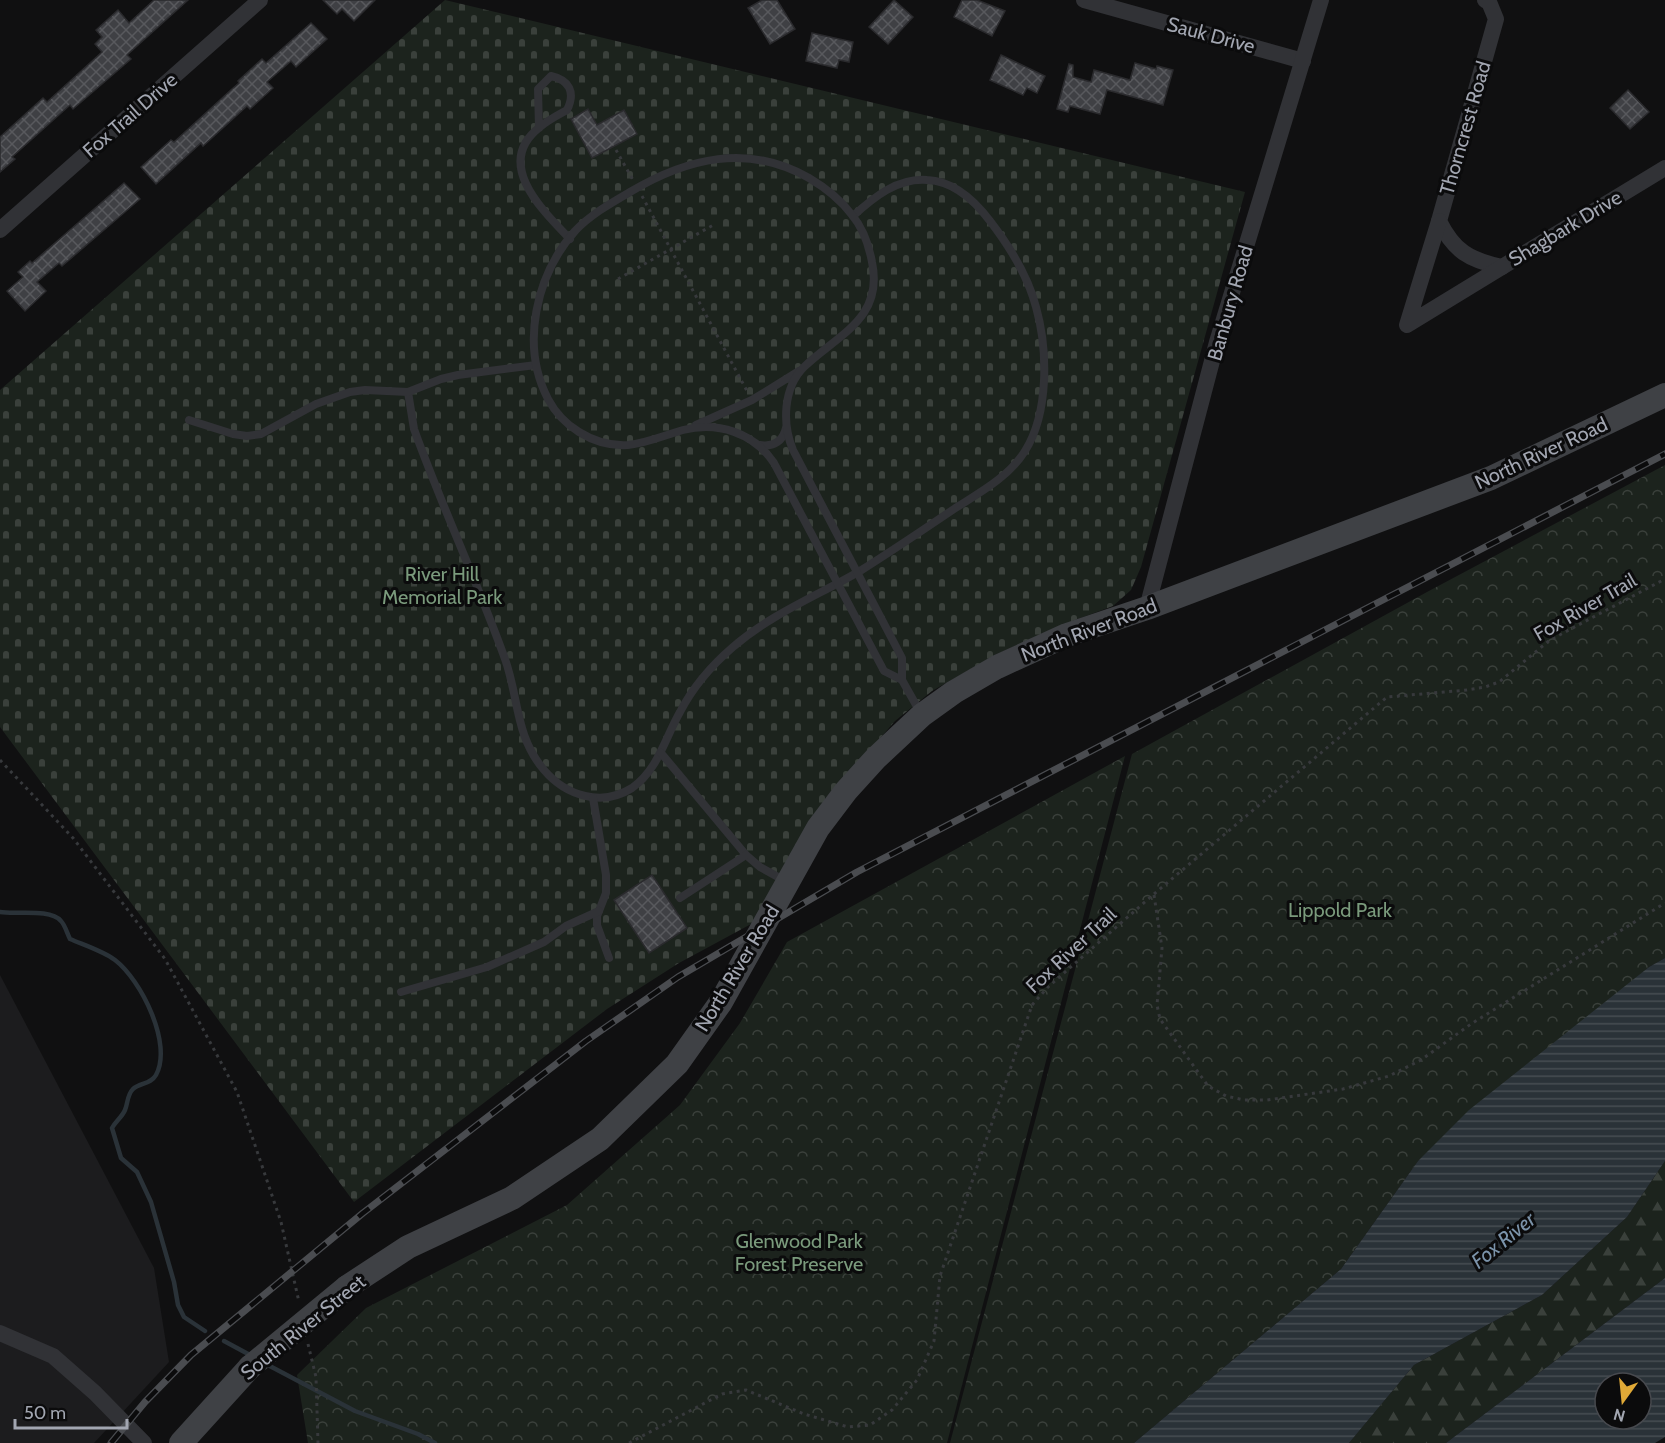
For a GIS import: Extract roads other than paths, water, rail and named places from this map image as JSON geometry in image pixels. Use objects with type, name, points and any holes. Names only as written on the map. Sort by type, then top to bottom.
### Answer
[{"type":"main road","name":"North River Road","points":[[408,1247],[512,1198],[600,1139],[677,1064],[721,1002],[818,828],[846,791],[876,758],[922,715],[954,692],[997,667],[1067,635],[1148,608],[1491,478],[1665,395]]},
{"type":"main road","name":"South River Street","points":[[181,1443],[250,1367],[347,1287],[408,1247]]},
{"type":"street","name":"Fox Trail Drive","points":[[0,230],[260,0]]},
{"type":"street","name":"Sauk Drive","points":[[1084,0],[1303,61]]},
{"type":"street","name":"Banbury Road","points":[[1148,608],[1217,342],[1321,0]]},
{"type":"street","name":"Thorncrest Road","points":[[1463,252],[1449,240],[1439,220],[1496,19],[1489,2],[1485,0]]},
{"type":"street","name":"Shagbark Drive","points":[[1463,252],[1480,262],[1502,267],[1665,168]]},
{"type":"street","points":[[1439,220],[1407,325],[1502,267]]},
{"type":"street","points":[[0,1333],[53,1356],[95,1393],[144,1443]]},
{"type":"lane","points":[[539,128],[538,89],[551,76],[563,78],[571,93],[570,105],[567,110],[539,128],[522,148],[520,160],[524,182],[545,211],[570,238]]},
{"type":"lane","points":[[730,158],[766,160],[782,164],[831,193],[853,216],[869,249],[873,266],[874,281],[870,298],[855,327],[804,368],[752,400],[686,430],[640,443],[599,442],[570,427],[557,414],[544,390],[536,365],[534,338],[541,294],[551,265],[577,230],[597,213],[637,188],[694,163],[730,158]]},
{"type":"lane","points":[[408,392],[411,417],[506,663],[514,704],[532,755],[552,779],[573,793],[593,798],[610,797],[633,787],[652,769],[682,708],[697,686],[726,653],[761,626],[857,572],[980,492],[1014,464],[1029,443],[1038,418],[1043,387],[1044,361],[1037,308],[1013,254],[998,231],[974,201],[950,186],[927,180],[890,187],[853,216]]},
{"type":"lane","points":[[189,420],[218,431],[247,436],[261,434],[316,404],[350,392],[365,390],[408,392],[458,375],[536,365]]},
{"type":"lane","points":[[760,445],[773,445],[784,436],[791,385],[804,368]]},
{"type":"lane","points":[[686,430],[715,427],[741,434],[760,445],[774,462],[884,671],[902,680]]},
{"type":"lane","points":[[786,427],[793,450],[902,658],[902,680],[922,715]]},
{"type":"lane","points":[[660,753],[746,855],[760,867],[788,882]]},
{"type":"lane","points":[[593,798],[606,875],[606,893],[599,911],[597,925],[609,958]]},
{"type":"lane","points":[[680,898],[746,855]]},
{"type":"lane","points":[[401,992],[487,967],[544,942],[566,926],[599,911]]},
{"type":"water","name":"Fox River","points":[[1665,958],[1665,1161],[1627,1217],[1542,1295],[1414,1365],[1349,1443],[1134,1443],[1341,1269],[1418,1161],[1469,1110],[1649,967]]},
{"type":"water","points":[[1665,1278],[1665,1437],[1655,1443],[1446,1443]]},
{"type":"waterway","points":[[0,912],[41,913],[56,917],[62,923],[70,939],[99,951],[125,969],[152,1013],[160,1047],[160,1062],[156,1075],[131,1091],[124,1112],[112,1128],[121,1158],[137,1172],[151,1202],[174,1282],[178,1305],[184,1317],[205,1331]]},
{"type":"waterway","points":[[224,1341],[250,1355]]},
{"type":"waterway","points":[[266,1364],[355,1411],[418,1434],[435,1443]]},
{"type":"railway","points":[[111,1443],[145,1402],[191,1355],[363,1213],[586,1041],[678,977],[857,872],[1665,454]]},
{"type":"park label","name":"River Hill Memorial Park","points":[[442,586]]},
{"type":"park label","name":"Lippold Park","points":[[1340,910]]},
{"type":"park label","name":"Glenwood Park Forest Preserve","points":[[799,1252]]}]
